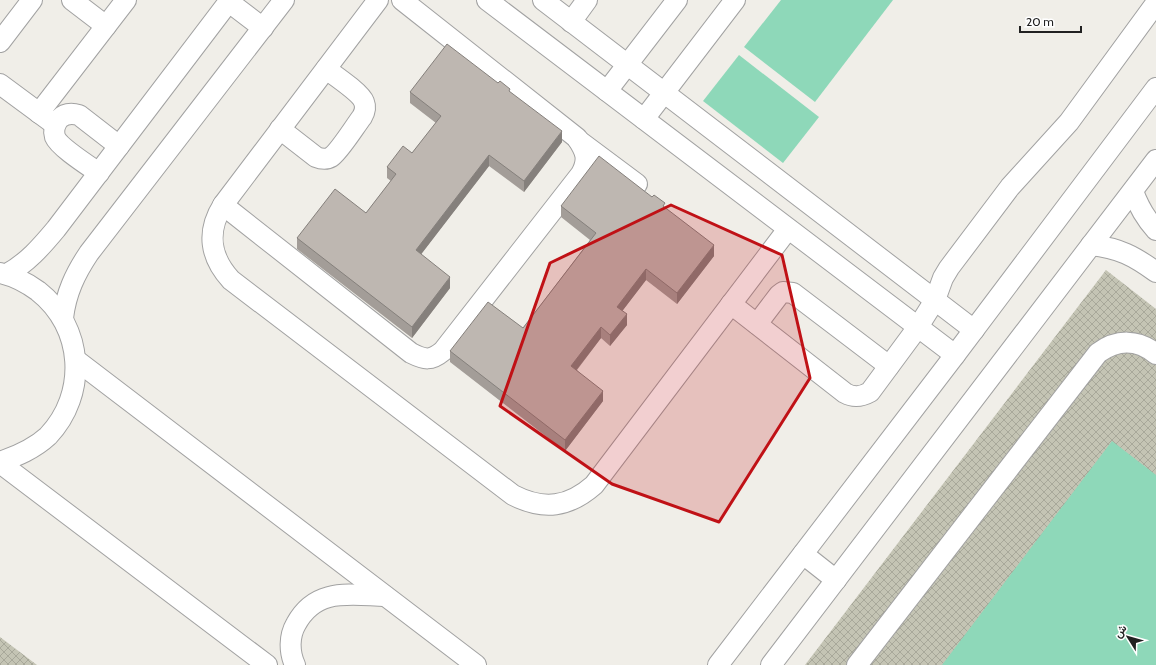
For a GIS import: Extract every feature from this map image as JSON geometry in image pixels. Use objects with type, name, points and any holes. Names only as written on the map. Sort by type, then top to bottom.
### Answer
[{"type":"street","points":[[0,42],[32,0]]},
{"type":"street","points":[[72,0],[106,26]]},
{"type":"street","points":[[39,113],[126,0]]},
{"type":"street","points":[[63,318],[65,301],[71,284],[80,268],[284,0]]},
{"type":"street","points":[[378,0],[223,205],[217,214],[214,224],[212,244],[218,264],[231,280],[514,495],[524,501],[549,505],[562,504],[574,500],[594,485],[788,228]]},
{"type":"street","points":[[402,0],[637,184]]},
{"type":"street","points":[[487,0],[955,355]]},
{"type":"street","points":[[543,0],[974,330]]},
{"type":"street","points":[[571,22],[587,0]]},
{"type":"street","points":[[607,91],[677,0]]},
{"type":"street","points":[[644,120],[735,0]]},
{"type":"street","points":[[3,274],[26,262],[37,252],[230,1],[263,28]]},
{"type":"street","points":[[731,304],[850,395],[860,396],[870,392],[918,327],[935,300],[949,268],[1010,187],[1069,122],[1156,3]]},
{"type":"street","points":[[280,129],[320,159],[329,158],[336,152],[362,117],[365,105],[362,97],[326,69]]},
{"type":"street","points":[[0,84],[55,125]]},
{"type":"street","points":[[718,665],[974,330],[1156,88]]},
{"type":"street","points":[[99,173],[58,142],[54,131],[55,125],[62,116],[74,113],[79,115],[119,146]]},
{"type":"street","points":[[223,205],[411,353],[428,359],[435,357],[443,351],[580,174],[585,166],[586,158],[583,148],[577,138]]},
{"type":"street","points":[[771,665],[1156,160]]},
{"type":"street","points":[[1133,191],[1146,218],[1156,230]]},
{"type":"street","points":[[1091,245],[1122,251],[1135,257],[1156,272]]},
{"type":"street","points":[[0,463],[25,453],[47,436],[64,414],[74,388],[76,360],[72,338],[63,318],[48,299],[28,284],[3,274]]},
{"type":"street","points":[[757,324],[779,295],[783,292],[793,293],[889,366]]},
{"type":"street","points":[[857,665],[1098,354],[1106,348],[1123,342],[1141,344],[1156,354]]},
{"type":"street","points":[[76,360],[476,665]]},
{"type":"street","points":[[0,463],[267,665]]},
{"type":"street","points":[[803,554],[836,580]]},
{"type":"street","points":[[295,665],[292,659],[290,644],[293,628],[301,614],[312,603],[326,597],[342,595],[385,596]]},
{"type":"highlighted area","points":[[671,205],[782,255],[810,378],[719,522],[612,484],[500,406],[550,263]]},
{"type":"shaded area","points":[[1106,270],[1156,309],[1156,665],[805,665]]},
{"type":"shaded area","points":[[0,637],[37,665],[0,665]]},
{"type":"green space","points":[[781,0],[893,0],[815,102],[744,47]]},
{"type":"green space","points":[[739,55],[819,117],[783,163],[703,101]]},
{"type":"green space","points":[[1112,441],[1156,475],[1156,665],[942,665]]},
{"type":"building","points":[[447,44],[498,83],[500,81],[510,89],[509,91],[562,131],[524,181],[489,155],[416,250],[450,277],[412,327],[297,238],[335,189],[366,213],[396,174],[387,167],[403,146],[412,153],[441,116],[410,92]]},
{"type":"building","points":[[599,156],[652,197],[654,195],[665,203],[663,206],[714,245],[677,293],[646,269],[617,307],[627,314],[610,335],[601,327],[571,366],[603,391],[565,440],[450,351],[488,302],[523,328],[596,233],[561,206]]}]
